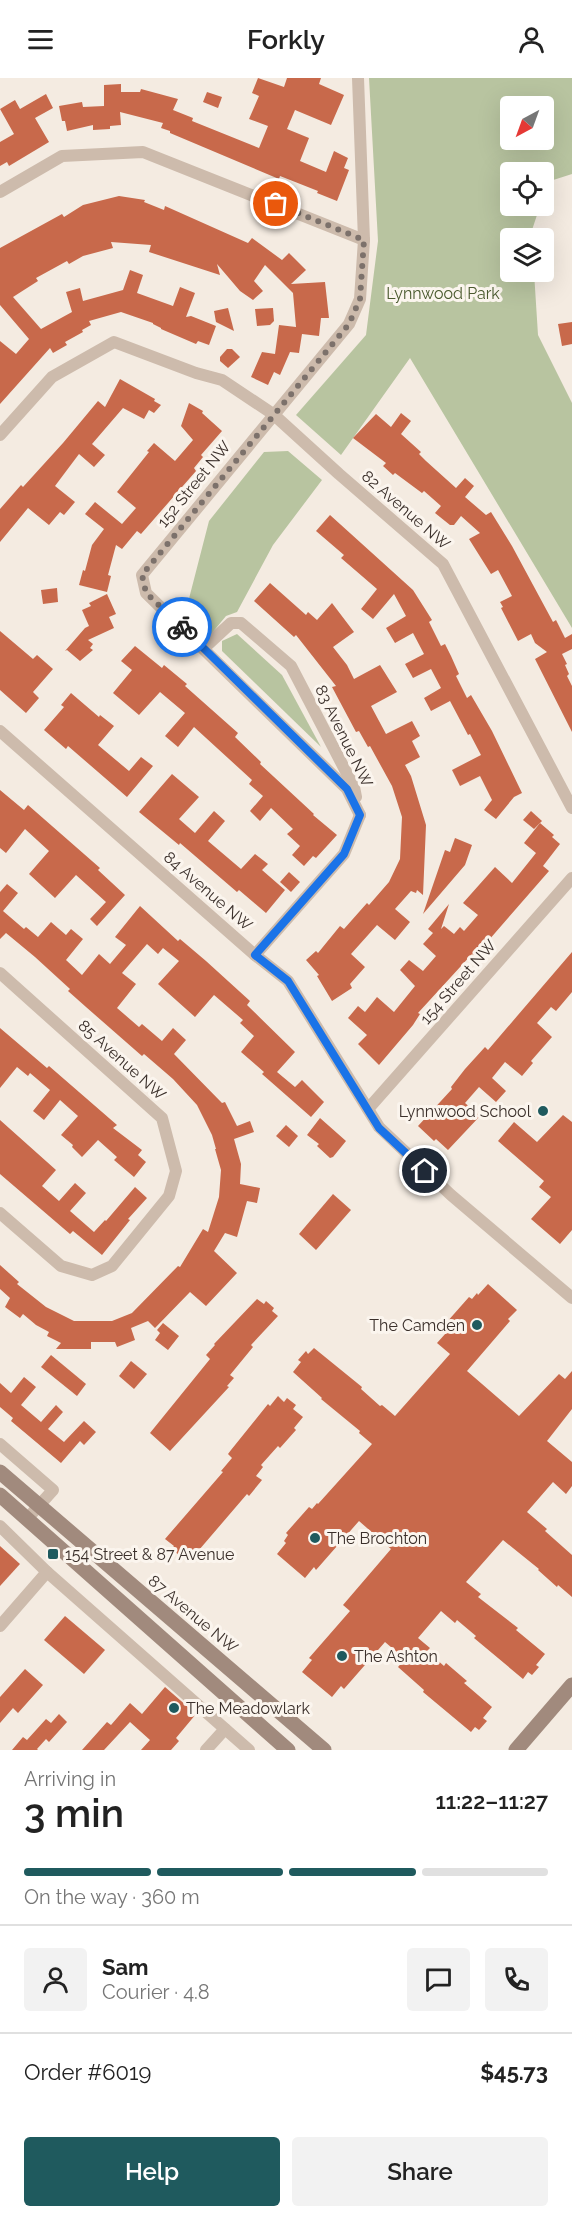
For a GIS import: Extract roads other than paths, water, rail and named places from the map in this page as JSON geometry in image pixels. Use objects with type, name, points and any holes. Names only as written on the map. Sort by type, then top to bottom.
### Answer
[{"type":"main road","name":"87 Avenue NW","points":[[0,1472],[324,1750]]},
{"type":"main road","points":[[0,1495],[288,1750]]},
{"type":"main road","points":[[516,1750],[572,1685]]},
{"type":"street","name":"152 Street NW","points":[[142,575],[349,324],[355,312],[360,299],[364,240],[358,78]]},
{"type":"street","points":[[0,192],[62,156],[143,152],[364,240]]},
{"type":"street","name":"82 Avenue NW","points":[[0,435],[52,377],[114,342],[222,381],[273,414],[443,564],[572,807]]},
{"type":"street","name":"83 Avenue NW","points":[[142,575],[146,593],[347,789],[360,815]]},
{"type":"street","name":"83 Avenue NW","points":[[204,648],[231,623],[241,623],[291,666],[354,787],[360,815]]},
{"type":"street","name":"84 Avenue NW","points":[[0,731],[255,955],[288,981],[379,1128],[451,1195],[572,1298]]},
{"type":"street","points":[[255,955],[344,854],[360,815]]},
{"type":"street","name":"154 Street NW","points":[[368,1109],[572,878]]},
{"type":"street","name":"85 Avenue NW","points":[[0,974],[162,1118],[176,1171],[169,1196],[112,1266],[92,1275],[61,1266],[0,1213]]},
{"type":"street","points":[[0,1444],[53,1490],[27,1519]]},
{"type":"street","points":[[0,1526],[47,1572],[249,1750]]},
{"type":"street","points":[[0,1626],[47,1572]]},
{"type":"street","points":[[206,1750],[225,1729]]},
{"type":"place","name":"Lynnwood School","points":[[543,1111]]},
{"type":"place","name":"The Camden","points":[[477,1325]]},
{"type":"place","name":"The Brochton","points":[[315,1538]]},
{"type":"place","name":"154 Street & 87 Avenue","points":[[53,1554]]},
{"type":"place","name":"The Ashton","points":[[342,1656]]},
{"type":"place","name":"The Meadowlark","points":[[174,1708]]},
{"type":"park label","name":"Lynnwood Park","points":[[443,293]]}]
